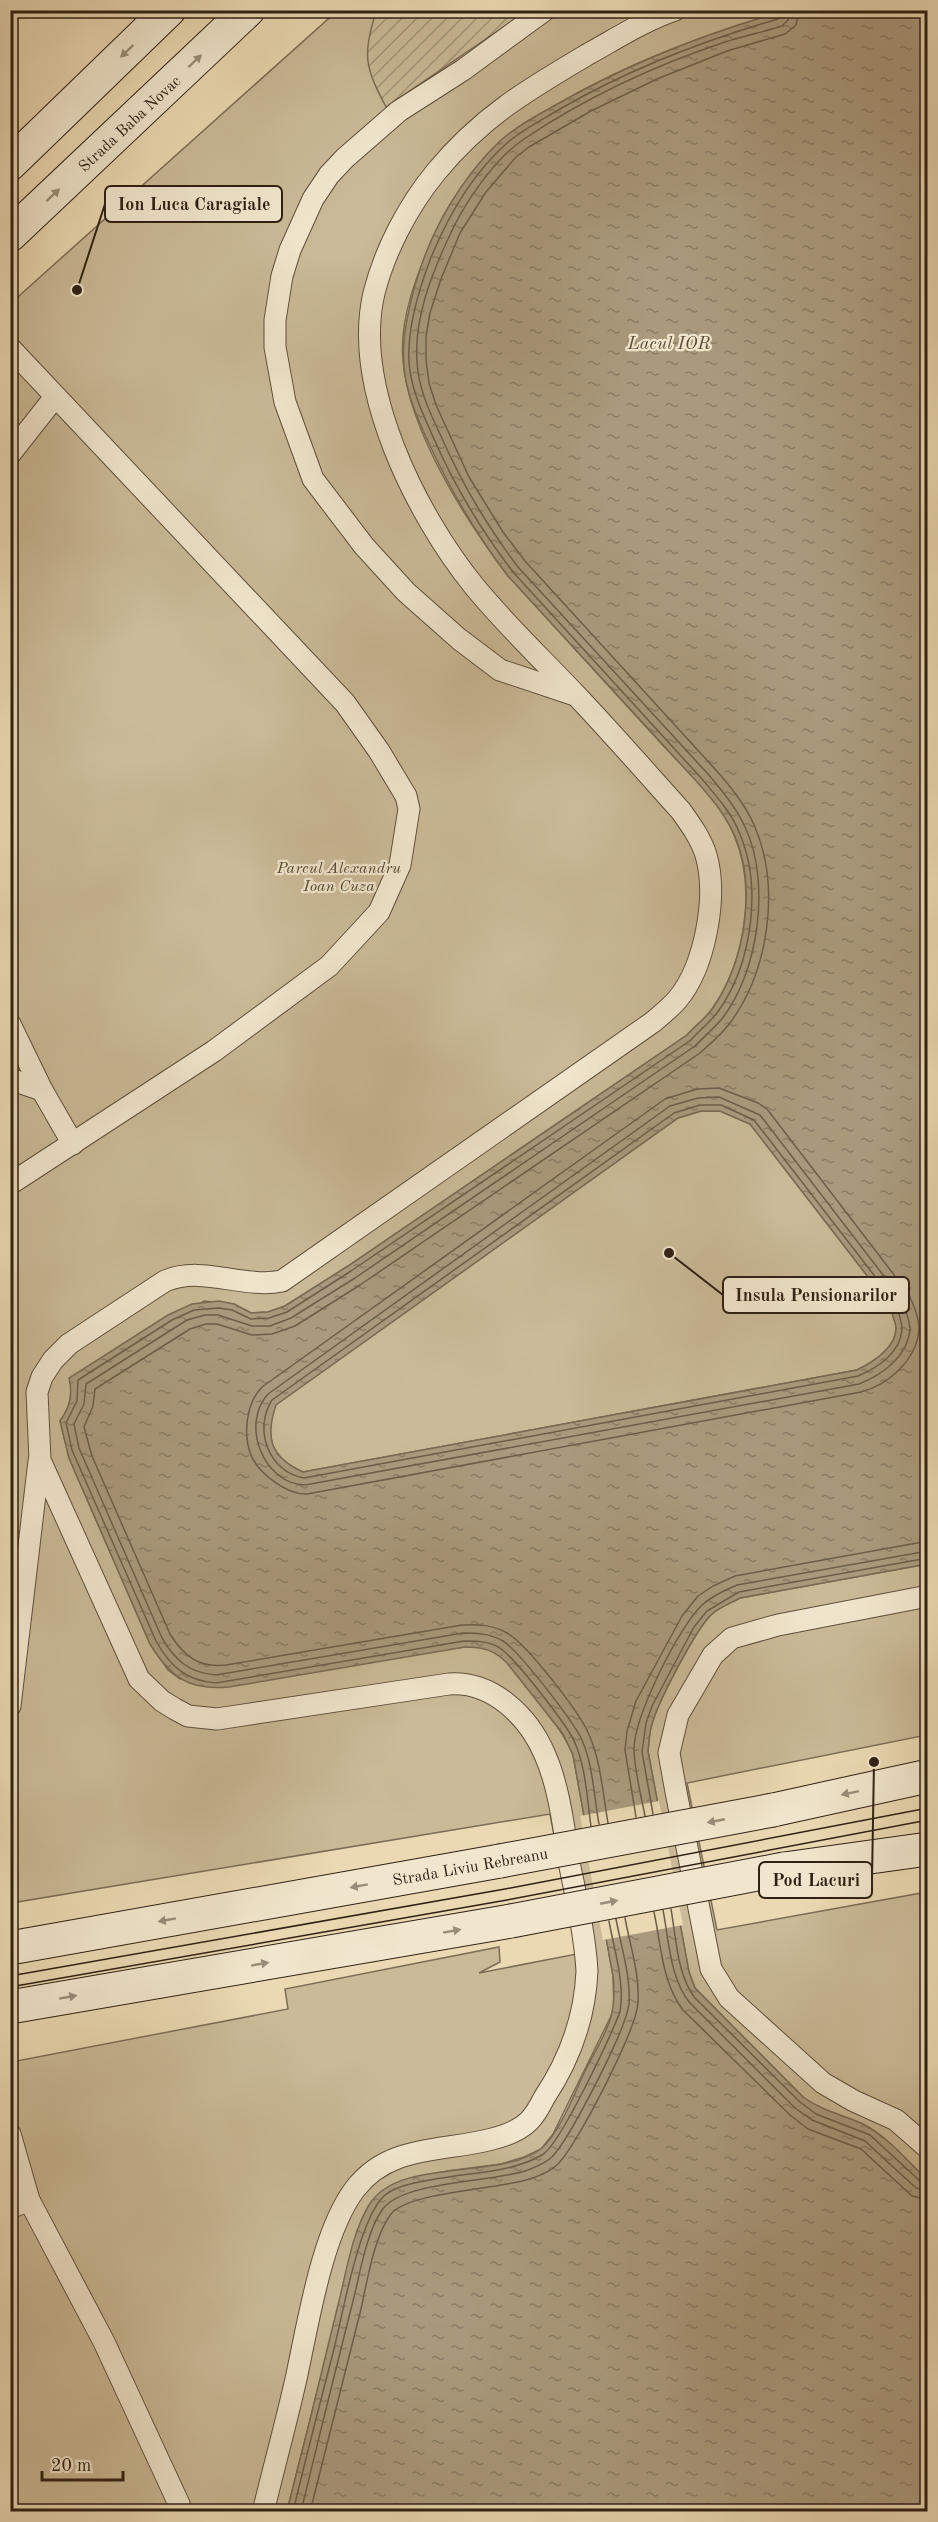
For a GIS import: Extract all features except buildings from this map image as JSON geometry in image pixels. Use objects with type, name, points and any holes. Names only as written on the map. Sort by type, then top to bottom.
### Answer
[{"type":"main road","points":[[10,164],[169,10]]},
{"type":"main road","name":"Strada Baba Novac","points":[[10,235],[248,10]]},
{"type":"main road","name":"Strada Liviu Rebreanu","points":[[10,1948],[773,1810],[927,1776]]},
{"type":"main road","points":[[10,2007],[511,1921],[784,1869],[927,1849]]},
{"type":"street","points":[[545,10],[463,70],[399,111],[329,175],[313,199],[290,250],[282,276],[274,320],[275,347],[285,402],[313,479],[364,546],[423,608],[500,670],[576,695]]},
{"type":"street","points":[[10,1706],[40,1460],[37,1392],[42,1377],[53,1360],[69,1344],[165,1281],[180,1275],[266,1284],[282,1281],[653,1022],[678,999],[696,964],[709,918],[710,874],[706,854],[696,832],[681,811],[576,695],[499,616],[471,583],[440,536],[399,460],[381,412],[372,364],[371,326],[374,294],[394,240],[420,193],[456,147],[485,120],[534,86],[615,39],[675,10]]},
{"type":"street","points":[[10,348],[345,703],[379,751],[406,795],[409,808],[400,865],[379,912],[329,966],[214,1051],[10,1184]]},
{"type":"street","points":[[10,454],[55,397]]},
{"type":"street","points":[[10,1024],[42,1090],[73,1144]]},
{"type":"street","points":[[10,1079],[42,1090]]},
{"type":"street","points":[[40,1460],[133,1671],[162,1701],[188,1716],[217,1719],[449,1684],[476,1685],[501,1699],[538,1740],[546,1757],[561,1815],[587,1971],[586,1997],[576,2036],[556,2079],[529,2121],[519,2128],[494,2138],[412,2152],[392,2158],[372,2171],[356,2187],[340,2211],[317,2283],[263,2511]]},
{"type":"street","points":[[927,1596],[778,1625],[732,1638],[713,1655],[678,1715],[669,1753],[702,1930],[711,1969],[719,1984],[729,1998],[823,2083],[846,2097],[896,2120],[927,2148]]},
{"type":"street","points":[[10,2134],[20,2204],[104,2342],[179,2504]]},
{"type":"green space","name":"Parcul Alexandru Ioan Cuza","points":[[337,11],[787,11],[727,29],[640,62],[536,116],[504,138],[469,176],[442,220],[411,296],[402,345],[408,388],[428,445],[458,502],[492,554],[508,576],[700,784],[727,821],[741,856],[745,878],[746,901],[740,947],[733,969],[712,1009],[687,1035],[348,1266],[285,1306],[268,1312],[251,1313],[234,1304],[204,1301],[71,1387],[68,1405],[60,1421],[69,1458],[150,1644],[168,1670],[180,1679],[465,1647],[489,1650],[505,1660],[550,1717],[573,1755],[613,1976],[614,2010],[553,2134],[541,2149],[501,2164],[447,2171],[358,2231],[287,2511],[11,2511],[11,2062],[288,2009],[285,1989],[499,1947],[500,1962],[479,1973],[577,1954],[550,1814],[11,1903],[10,304]]},
{"type":"green space","points":[[376,11],[527,11],[386,107],[373,81],[368,60],[369,39]]},
{"type":"green space","points":[[701,1111],[720,1111],[750,1124],[889,1304],[896,1327],[895,1335],[888,1348],[877,1358],[857,1370],[303,1472],[283,1460],[277,1453],[271,1437],[275,1405],[678,1118]]},
{"type":"green space","points":[[927,1564],[927,1735],[687,1783],[717,1930],[927,1892],[927,2180],[873,2130],[818,2108],[803,2097],[695,1988],[689,1972],[648,1751],[652,1724],[669,1683],[697,1634],[718,1609],[740,1598]]},
{"type":"water","name":"Lacul IOR","points":[[784,11],[927,11],[927,1564],[740,1598],[718,1609],[697,1634],[669,1683],[652,1724],[648,1751],[689,1972],[695,1988],[803,2097],[818,2106],[872,2129],[927,2180],[927,2511],[287,2511],[350,2256],[358,2229],[369,2205],[383,2190],[403,2180],[426,2174],[503,2164],[525,2158],[542,2148],[561,2122],[608,2025],[613,2003],[613,1976],[573,1755],[563,1734],[507,1663],[493,1652],[483,1649],[465,1647],[229,1687],[203,1687],[182,1679],[165,1665],[150,1644],[69,1458],[60,1421],[70,1401],[69,1378],[168,1315],[192,1304],[219,1301],[234,1304],[251,1313],[268,1312],[285,1306],[348,1266],[687,1035],[710,1012],[724,989],[740,946],[746,899],[741,853],[733,832],[703,789],[508,576],[485,544],[446,479],[417,417],[405,376],[404,336],[412,295],[422,263],[439,224],[460,188],[501,140],[534,117],[609,77],[666,51]],"holes":[[[701,1111],[720,1111],[750,1124],[889,1304],[896,1327],[895,1335],[888,1348],[877,1358],[857,1370],[303,1472],[283,1460],[277,1453],[271,1437],[276,1405],[678,1118]]]},
{"type":"pier","points":[[659,1801],[683,1925],[603,1940],[580,1816]]},
{"type":"tram line","points":[[10,1976],[505,1889],[928,1808]]},
{"type":"tram line","points":[[10,1987],[507,1900],[928,1820]]},
{"type":"place","name":"Ion Luca Caragiale","points":[[77,290]]},
{"type":"place","name":"Insula Pensionarilor","points":[[669,1253]]},
{"type":"place","name":"Pod Lacuri","points":[[874,1762]]}]
